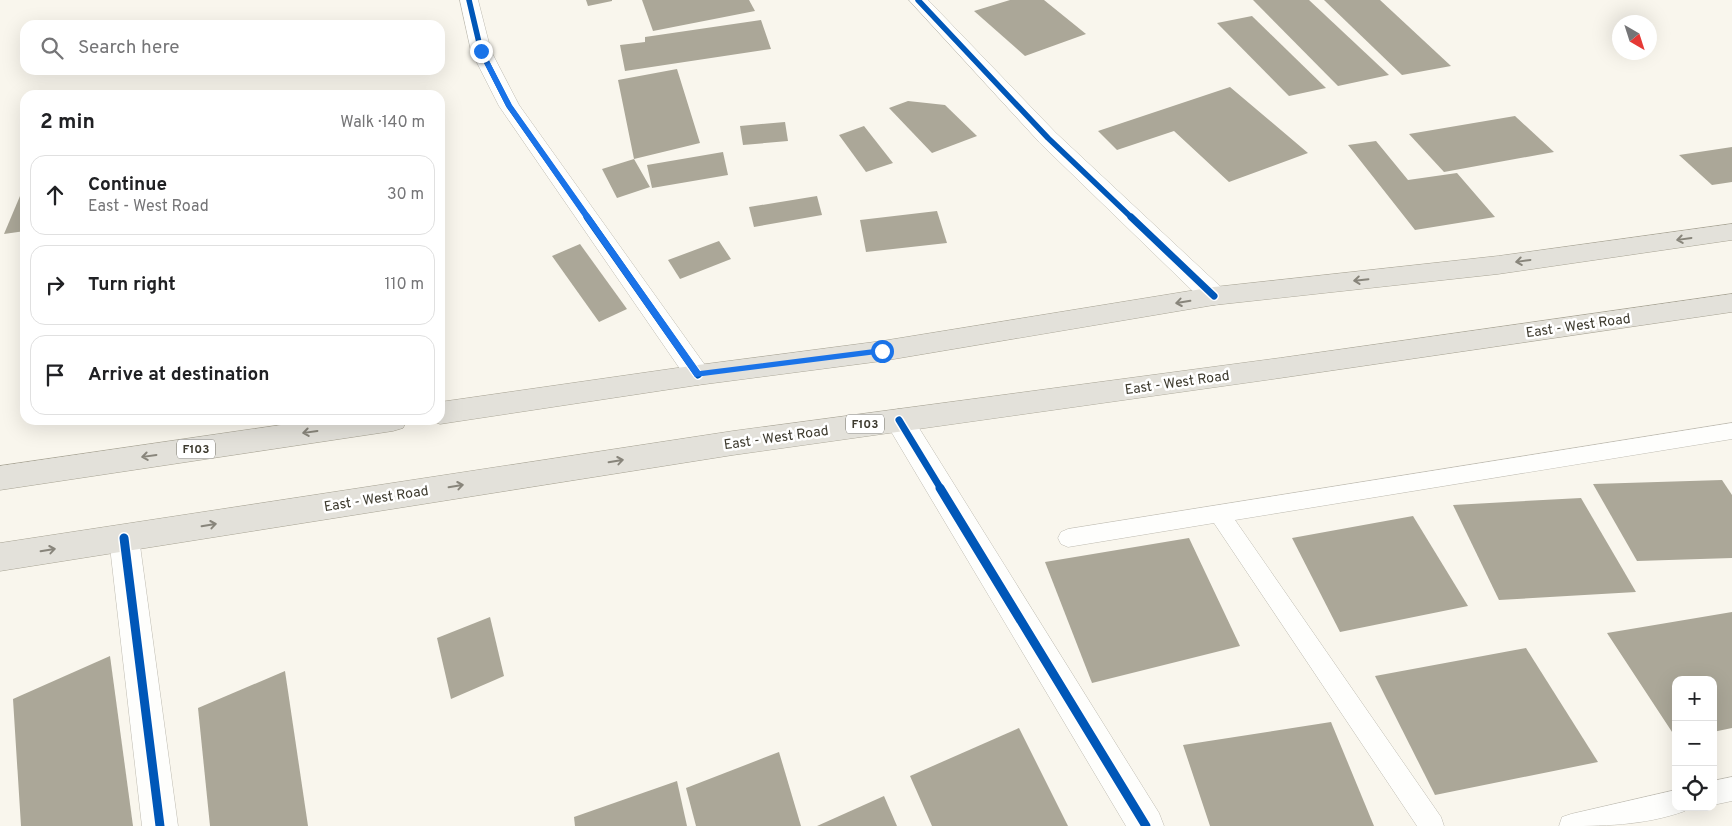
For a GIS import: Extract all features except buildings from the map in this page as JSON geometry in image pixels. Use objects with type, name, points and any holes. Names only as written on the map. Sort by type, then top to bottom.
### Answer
[{"type":"main road","points":[[445,412],[698,375],[882,351],[1214,296],[1498,265],[1732,232]]},
{"type":"main road","name":"East - West Road","points":[[0,557],[733,442],[1290,366],[1732,302]]},
{"type":"main road","name":"F103","points":[[0,478],[359,425]]},
{"type":"street","points":[[469,0],[481,51],[509,106],[698,375]]},
{"type":"street","points":[[928,3],[1048,138],[1214,296]]},
{"type":"street","points":[[899,420],[1146,826]]},
{"type":"street","points":[[124,538],[160,826]]},
{"type":"lane","points":[[1068,538],[1732,431]]},
{"type":"lane","points":[[1220,515],[1432,826]]},
{"type":"lane","points":[[1717,792],[1732,789]]},
{"type":"lane","points":[[1571,826],[1672,803]]},
{"type":"cycle path","points":[[469,0],[481,51],[509,106],[698,375]]},
{"type":"cycle path","points":[[918,0],[1048,138],[1214,296]]},
{"type":"cycle path","points":[[899,420],[1146,826]]},
{"type":"cycle path","points":[[124,538],[160,826]]},
{"type":"route","points":[[481,51],[509,106],[698,375],[882,351]]}]
